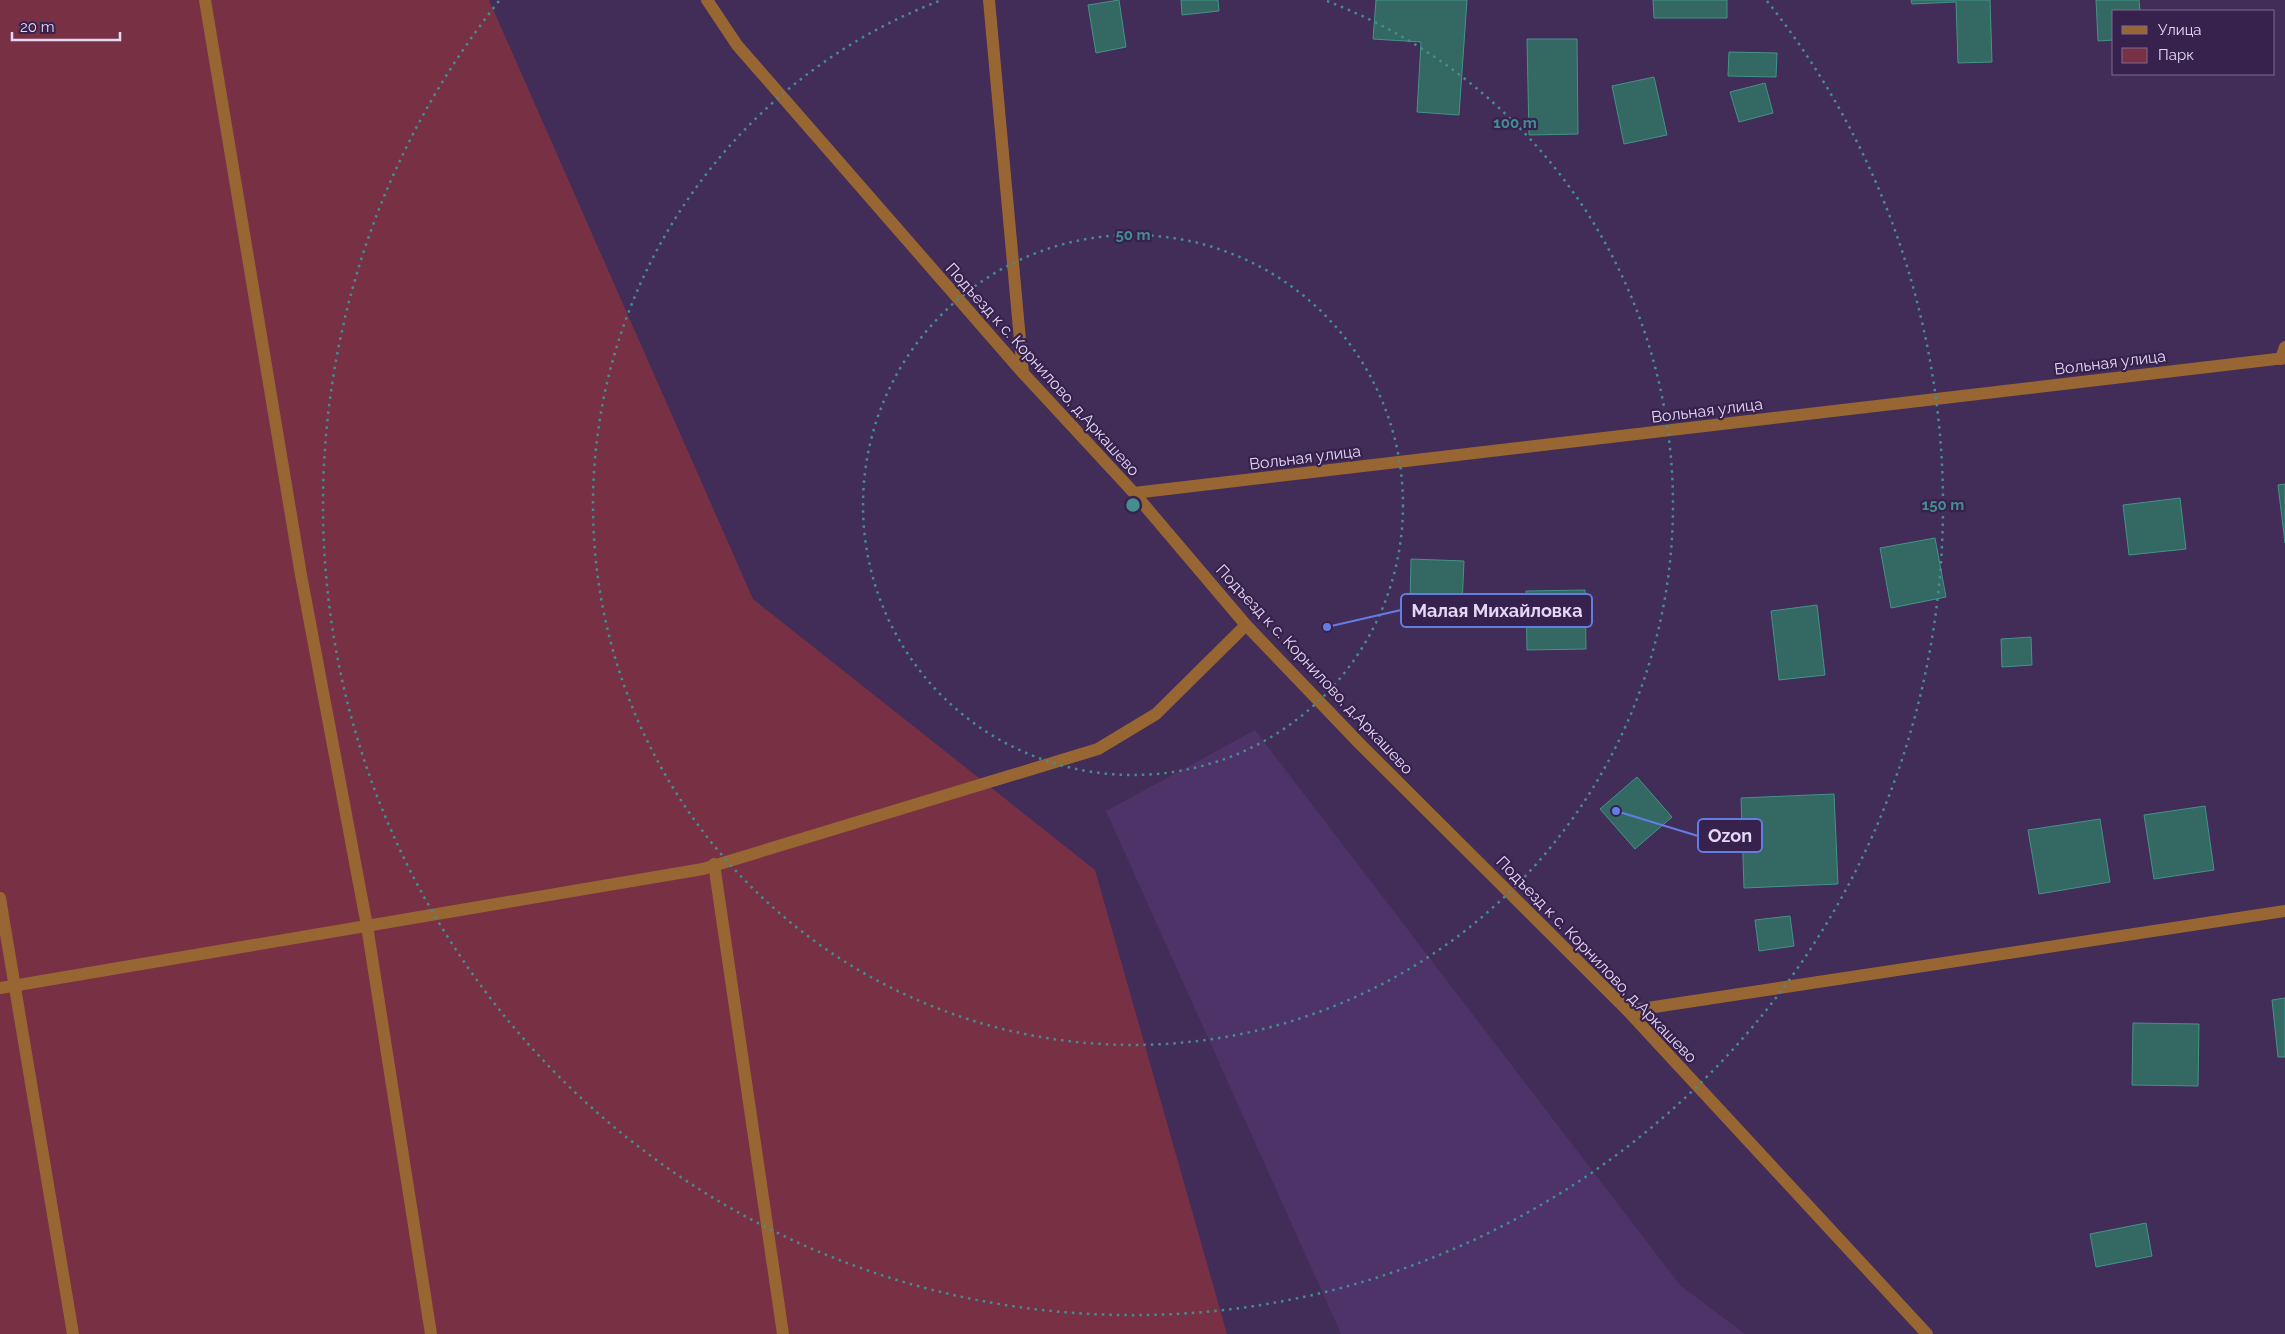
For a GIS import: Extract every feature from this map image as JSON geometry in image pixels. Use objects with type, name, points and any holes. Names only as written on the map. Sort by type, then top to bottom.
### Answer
[{"type":"street","points":[[205,0],[302,575],[367,926],[431,1334]]},
{"type":"street","name":"Подъезд к с. Корнилово, д.Аркашево","points":[[707,0],[737,45],[1023,373],[1134,494],[1246,624],[1360,744],[1628,1010],[1927,1334]]},
{"type":"street","points":[[989,0],[1023,373]]},
{"type":"street","name":"Вольная улица","points":[[1134,494],[2284,355]]},
{"type":"street","points":[[0,988],[703,869],[714,864],[1098,749],[1156,714],[1246,624]]},
{"type":"street","points":[[714,864],[783,1334]]},
{"type":"street","points":[[0,898],[73,1334]]},
{"type":"street","points":[[1628,1010],[2285,911]]},
{"type":"shaded area","points":[[1255,730],[1680,1285],[1745,1334],[1341,1334],[1106,811]]},
{"type":"green space","points":[[0,0],[489,0],[753,599],[1095,870],[1227,1334],[0,1334]]},
{"type":"building","points":[[1119,0],[1126,47],[1096,53],[1088,5]]},
{"type":"building","points":[[1181,0],[1218,0],[1219,11],[1182,15]]},
{"type":"building","points":[[1376,0],[1467,0],[1459,115],[1417,112],[1421,42],[1373,39]]},
{"type":"building","points":[[1653,0],[1727,0],[1727,18],[1654,18]]},
{"type":"building","points":[[1911,0],[1990,0],[1992,62],[1958,63],[1956,2],[1912,4]]},
{"type":"building","points":[[2096,0],[2139,0],[2140,10],[2112,10],[2112,40],[2098,41]]},
{"type":"building","points":[[1527,39],[1577,39],[1578,134],[1529,135]]},
{"type":"building","points":[[1729,52],[1777,53],[1776,77],[1728,76]]},
{"type":"building","points":[[1654,77],[1667,135],[1624,144],[1612,86]]},
{"type":"building","points":[[1765,83],[1773,113],[1739,122],[1730,92]]},
{"type":"building","points":[[2285,484],[2285,543],[2278,485]]},
{"type":"building","points":[[2180,498],[2186,549],[2129,555],[2123,505]]},
{"type":"building","points":[[1935,538],[1946,597],[1891,608],[1880,548]]},
{"type":"building","points":[[1411,559],[1464,561],[1462,605],[1410,603]]},
{"type":"building","points":[[1585,590],[1586,649],[1527,650],[1526,591]]},
{"type":"building","points":[[1817,605],[1825,675],[1779,680],[1771,611]]},
{"type":"building","points":[[2031,637],[2032,665],[2002,667],[2001,639]]},
{"type":"building","points":[[1637,777],[1672,817],[1635,849],[1600,809]]},
{"type":"building","points":[[1834,794],[1838,884],[1744,888],[1741,798]]},
{"type":"building","points":[[2205,806],[2214,870],[2154,879],[2144,815]]},
{"type":"building","points":[[2100,819],[2110,882],[2039,894],[2028,830]]},
{"type":"building","points":[[1790,916],[1794,946],[1759,951],[1755,920]]},
{"type":"building","points":[[2285,998],[2285,1057],[2278,1057],[2272,1000]]},
{"type":"building","points":[[2133,1023],[2199,1024],[2198,1086],[2132,1085]]},
{"type":"building","points":[[2146,1223],[2152,1256],[2096,1267],[2090,1234]]},
{"type":"place","name":"Малая Михайловка","points":[[1327,627]]},
{"type":"place","name":"Ozon","points":[[1616,811]]}]
